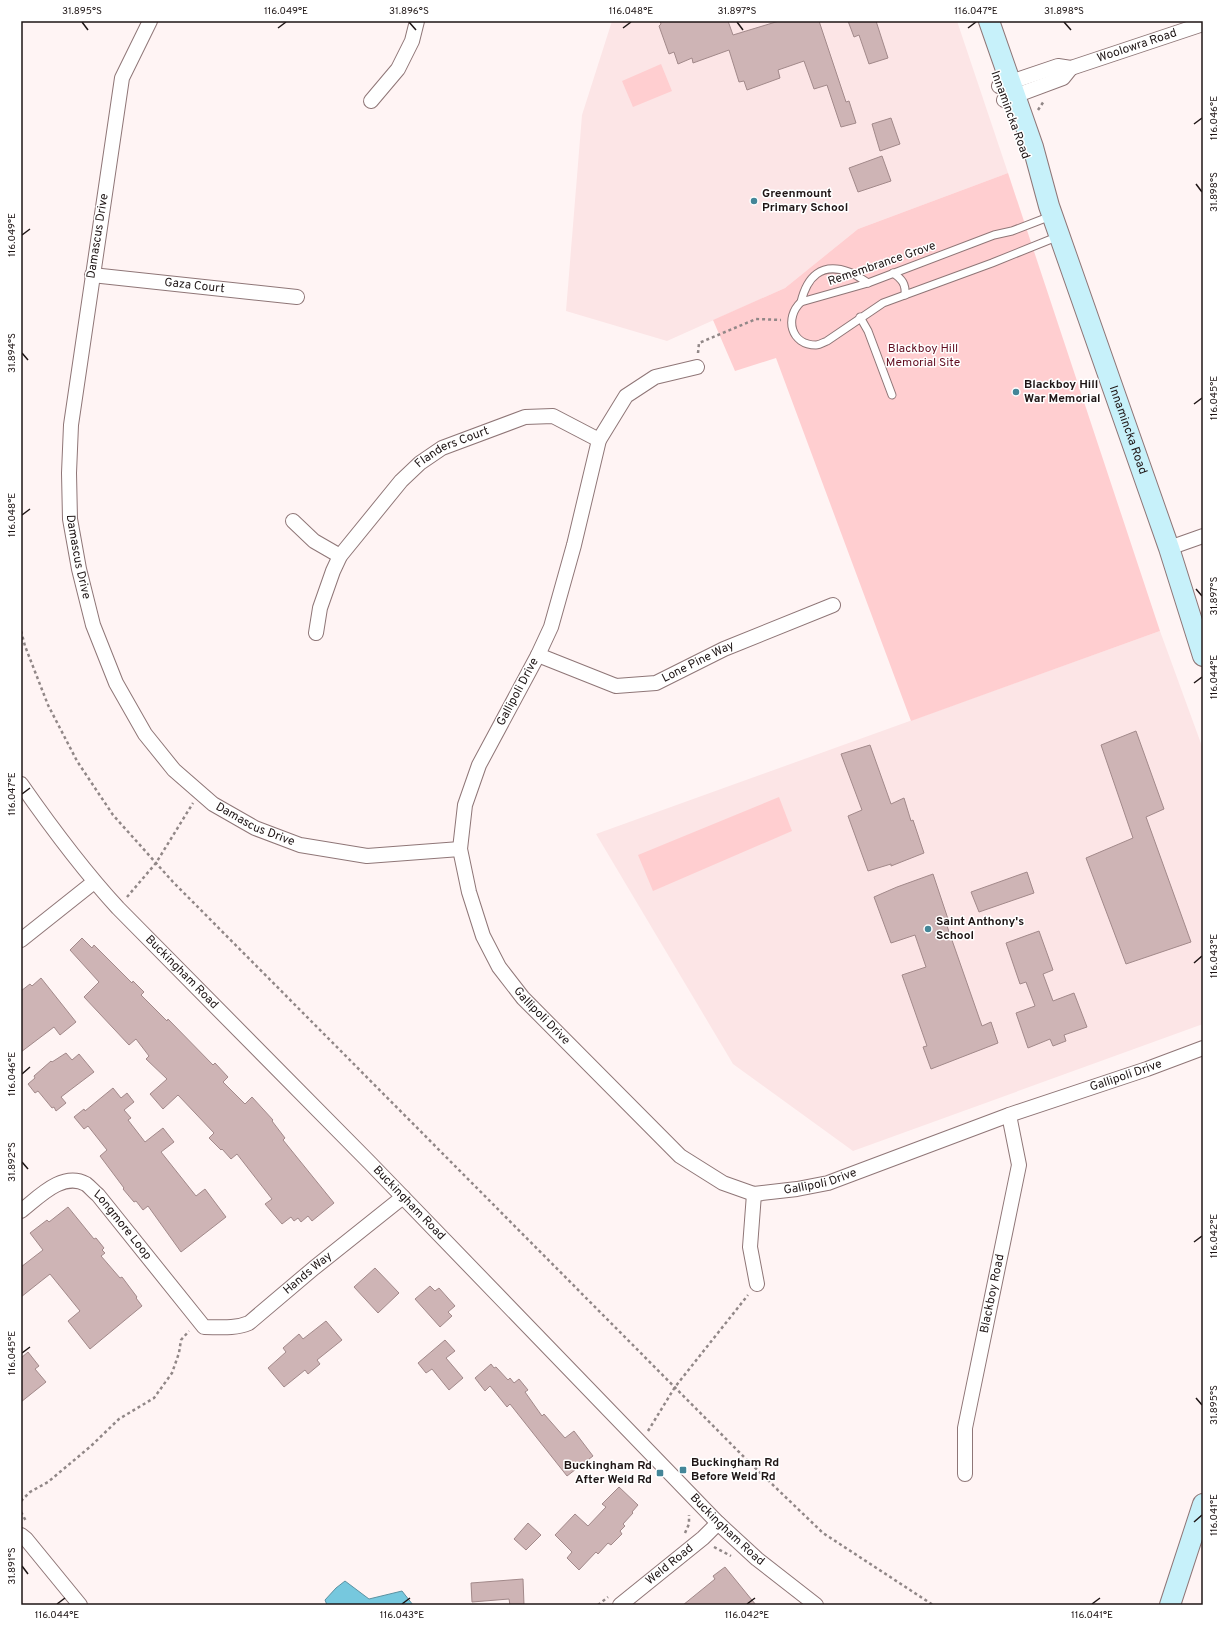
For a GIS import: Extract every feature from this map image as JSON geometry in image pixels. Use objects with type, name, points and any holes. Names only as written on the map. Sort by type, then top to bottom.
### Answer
[{"type":"main road","name":"Innamincka Road","points":[[976,21],[1007,91]]},
{"type":"main road","name":"Innamincka Road","points":[[989,21],[1021,151],[1051,211],[1169,548],[1203,656]]},
{"type":"main road","points":[[1170,1605],[1203,1504]]},
{"type":"street","name":"Damascus Drive","points":[[150,21],[122,78],[71,425],[69,473],[70,519],[79,569],[93,625],[116,683],[145,734],[174,770],[213,804],[255,828],[300,845],[367,856],[460,849]]},
{"type":"street","points":[[371,101],[398,69],[412,41],[417,21]]},
{"type":"street","name":"Woolowra Road","points":[[1007,91],[1058,66],[1071,68],[1203,24]]},
{"type":"street","name":"Gaza Court","points":[[92,275],[298,297]]},
{"type":"street","name":"Gallipoli Drive","points":[[696,367],[655,377],[626,396],[599,440],[574,545],[551,627],[538,655],[479,764],[465,805],[460,849],[469,892],[483,936],[499,968],[523,998],[680,1156],[723,1183],[754,1194],[797,1189],[828,1183],[1009,1115],[1147,1069],[1203,1048]]},
{"type":"street","name":"Flanders Court","points":[[316,633],[320,608],[340,556],[401,481],[420,463],[442,448],[525,417],[553,416],[599,440]]},
{"type":"street","points":[[293,522],[314,541],[340,556]]},
{"type":"street","points":[[1169,548],[1203,536]]},
{"type":"street","name":"Lone Pine Way","points":[[538,655],[616,686],[656,683],[724,648],[833,605]]},
{"type":"street","name":"Buckingham Road","points":[[21,784],[54,831],[94,882],[118,908],[403,1197],[718,1523],[757,1559],[816,1605]]},
{"type":"street","points":[[21,940],[94,882]]},
{"type":"street","name":"Blackboy Road","points":[[964,1474],[965,1428],[1019,1165],[1009,1115]]},
{"type":"street","name":"Longmore Loop","points":[[21,1211],[50,1189],[62,1182],[74,1180],[86,1184],[98,1195],[204,1327]]},
{"type":"street","points":[[754,1194],[750,1247],[757,1284]]},
{"type":"street","name":"Hands Way","points":[[204,1327],[231,1327],[249,1323],[314,1268],[403,1197]]},
{"type":"street","name":"Weld Road","points":[[615,1600],[703,1538],[718,1523]]},
{"type":"street","points":[[21,1536],[26,1539],[80,1605]]},
{"type":"lane","name":"Remembrance Grove","points":[[801,302],[868,283],[994,235],[1012,231],[1051,211]]},
{"type":"lane","points":[[868,283],[849,272],[827,269],[810,279],[804,290],[801,302],[795,308],[791,321],[794,332],[800,340],[808,344],[817,345],[827,341],[860,317],[883,303],[992,263],[1059,236]]},
{"type":"lane","points":[[893,273],[904,283],[906,287],[905,295]]},
{"type":"lane","points":[[860,317],[868,331],[892,395]]},
{"type":"path","points":[[696,367],[699,343],[756,319],[791,321]]},
{"type":"path","points":[[21,631],[25,646],[48,705],[77,761],[113,815],[189,899],[748,1461],[824,1533],[933,1605]]},
{"type":"path","points":[[187,799],[198,808]]},
{"type":"path","points":[[118,908],[156,863],[193,803]]},
{"type":"path","points":[[641,1443],[675,1387],[757,1284]]},
{"type":"path","points":[[21,1501],[30,1492],[48,1482],[91,1446],[119,1419],[154,1398],[172,1373],[179,1353],[181,1340],[188,1332],[198,1326],[204,1327]]},
{"type":"path","points":[[188,1332],[189,1327]]},
{"type":"path","points":[[685,1535],[689,1524],[689,1515],[687,1511]]},
{"type":"path","points":[[598,1605],[615,1600]]},
{"type":"shaded area","name":"Greenmount Primary School","points":[[612,21],[957,21],[1008,173],[858,229],[785,288],[667,341],[566,311],[582,115]]},
{"type":"shaded area","name":"Saint Anthony's School","points":[[1160,631],[1203,749],[1203,1024],[853,1151],[733,1064],[596,834]]},
{"type":"green space","points":[[661,64],[672,91],[633,107],[622,81]]},
{"type":"green space","name":"Blackboy Hill Memorial Site","points":[[1008,173],[1160,631],[911,721],[776,358],[735,371],[713,320],[785,288],[858,229]]},
{"type":"green space","points":[[779,797],[792,831],[653,891],[638,855]]},
{"type":"water","points":[[345,1581],[369,1599],[402,1591],[413,1605],[327,1605],[325,1600]]},
{"type":"building","points":[[660,21],[728,21],[733,35],[779,21],[819,21],[846,102],[849,101],[856,123],[841,127],[827,85],[814,89],[804,61],[778,70],[780,78],[747,90],[744,81],[739,82],[729,50],[693,63],[692,58],[678,64],[674,52],[669,54],[659,26],[661,24]]},
{"type":"building","points":[[848,21],[876,21],[888,58],[869,64],[859,35],[854,37]]},
{"type":"building","points":[[891,118],[900,144],[880,151],[872,124]]},
{"type":"building","points":[[882,156],[891,181],[858,192],[849,168]]},
{"type":"building","points":[[1136,731],[1164,809],[1146,817],[1191,942],[1126,964],[1086,858],[1133,838],[1101,745]]},
{"type":"building","points":[[870,745],[891,804],[904,798],[911,821],[913,820],[924,853],[891,866],[891,864],[868,871],[848,816],[862,810],[841,754]]},
{"type":"building","points":[[1027,872],[1034,893],[979,912],[971,892]]},
{"type":"building","points":[[933,874],[949,922],[946,923],[982,1026],[991,1022],[998,1043],[931,1069],[923,1047],[927,1046],[902,975],[926,967],[915,935],[891,943],[874,897]]},
{"type":"building","points":[[1039,931],[1053,970],[1043,974],[1053,1001],[1074,993],[1087,1027],[1064,1035],[1066,1041],[1053,1046],[1050,1039],[1028,1048],[1016,1013],[1035,1006],[1026,982],[1020,984],[1006,943]]},
{"type":"building","points":[[82,938],[92,948],[94,945],[132,983],[133,981],[144,992],[141,995],[167,1021],[168,1019],[213,1065],[215,1063],[228,1077],[223,1082],[245,1104],[252,1097],[273,1120],[272,1121],[285,1138],[283,1140],[334,1203],[312,1221],[308,1216],[301,1222],[298,1218],[294,1221],[291,1217],[282,1224],[265,1204],[272,1199],[237,1154],[231,1159],[209,1138],[214,1133],[178,1095],[163,1109],[150,1094],[167,1079],[146,1059],[149,1056],[136,1039],[129,1045],[84,997],[99,982],[70,950]]},
{"type":"building","points":[[41,978],[76,1022],[60,1035],[54,1027],[21,1052],[21,991],[30,984],[32,986]]},
{"type":"building","points":[[66,1053],[72,1060],[79,1054],[94,1072],[61,1097],[66,1103],[56,1111],[38,1091],[35,1093],[28,1084],[35,1078],[34,1076],[51,1061],[52,1062]]},
{"type":"building","points":[[113,1088],[121,1098],[127,1093],[134,1102],[124,1110],[131,1118],[128,1120],[145,1142],[163,1128],[174,1142],[161,1152],[196,1196],[205,1189],[226,1217],[181,1252],[148,1206],[143,1210],[123,1189],[124,1188],[100,1156],[107,1150],[88,1126],[84,1129],[74,1117],[84,1109],[85,1111]]},
{"type":"building","points":[[68,1207],[94,1239],[96,1238],[104,1248],[102,1250],[105,1253],[101,1256],[120,1278],[122,1277],[142,1306],[90,1349],[68,1321],[80,1311],[50,1274],[21,1297],[21,1267],[43,1250],[30,1233],[47,1220],[49,1222]]},
{"type":"building","points":[[375,1268],[399,1293],[378,1313],[354,1287]]},
{"type":"building","points":[[430,1286],[435,1291],[439,1288],[455,1306],[448,1312],[452,1316],[440,1327],[415,1299]]},
{"type":"building","points":[[326,1321],[342,1340],[317,1360],[320,1364],[308,1374],[305,1370],[284,1387],[268,1368],[286,1352],[283,1348],[299,1334],[303,1339]]},
{"type":"building","points":[[445,1340],[455,1351],[446,1358],[463,1378],[449,1390],[432,1369],[426,1373],[418,1363]]},
{"type":"building","points":[[28,1352],[39,1366],[35,1369],[46,1382],[21,1402],[21,1358]]},
{"type":"building","points":[[491,1364],[494,1368],[496,1367],[508,1380],[510,1378],[514,1383],[519,1379],[528,1390],[525,1392],[542,1416],[544,1414],[565,1438],[574,1431],[593,1456],[567,1476],[510,1404],[507,1407],[490,1386],[485,1391],[475,1378]]},
{"type":"building","points":[[619,1487],[638,1505],[623,1524],[625,1526],[620,1531],[622,1534],[611,1545],[608,1543],[598,1554],[596,1552],[579,1570],[567,1558],[572,1552],[555,1535],[575,1514],[588,1526],[606,1507],[602,1504]]},
{"type":"building","points":[[528,1523],[541,1535],[526,1550],[514,1539]]},
{"type":"building","points":[[725,1567],[756,1605],[683,1605],[715,1579],[713,1576]]},
{"type":"building","points":[[523,1579],[524,1605],[510,1605],[509,1599],[472,1602],[471,1583]]},
{"type":"place","name":"Greenmount Primary School","points":[[754,201]]},
{"type":"place","name":"Blackboy Hill War Memorial","points":[[1016,392]]},
{"type":"place","name":"Saint Anthony's School","points":[[928,929]]},
{"type":"place","name":"Buckingham Rd Before Weld Rd","points":[[683,1470]]},
{"type":"place","name":"Buckingham Rd After Weld Rd","points":[[660,1473]]}]
